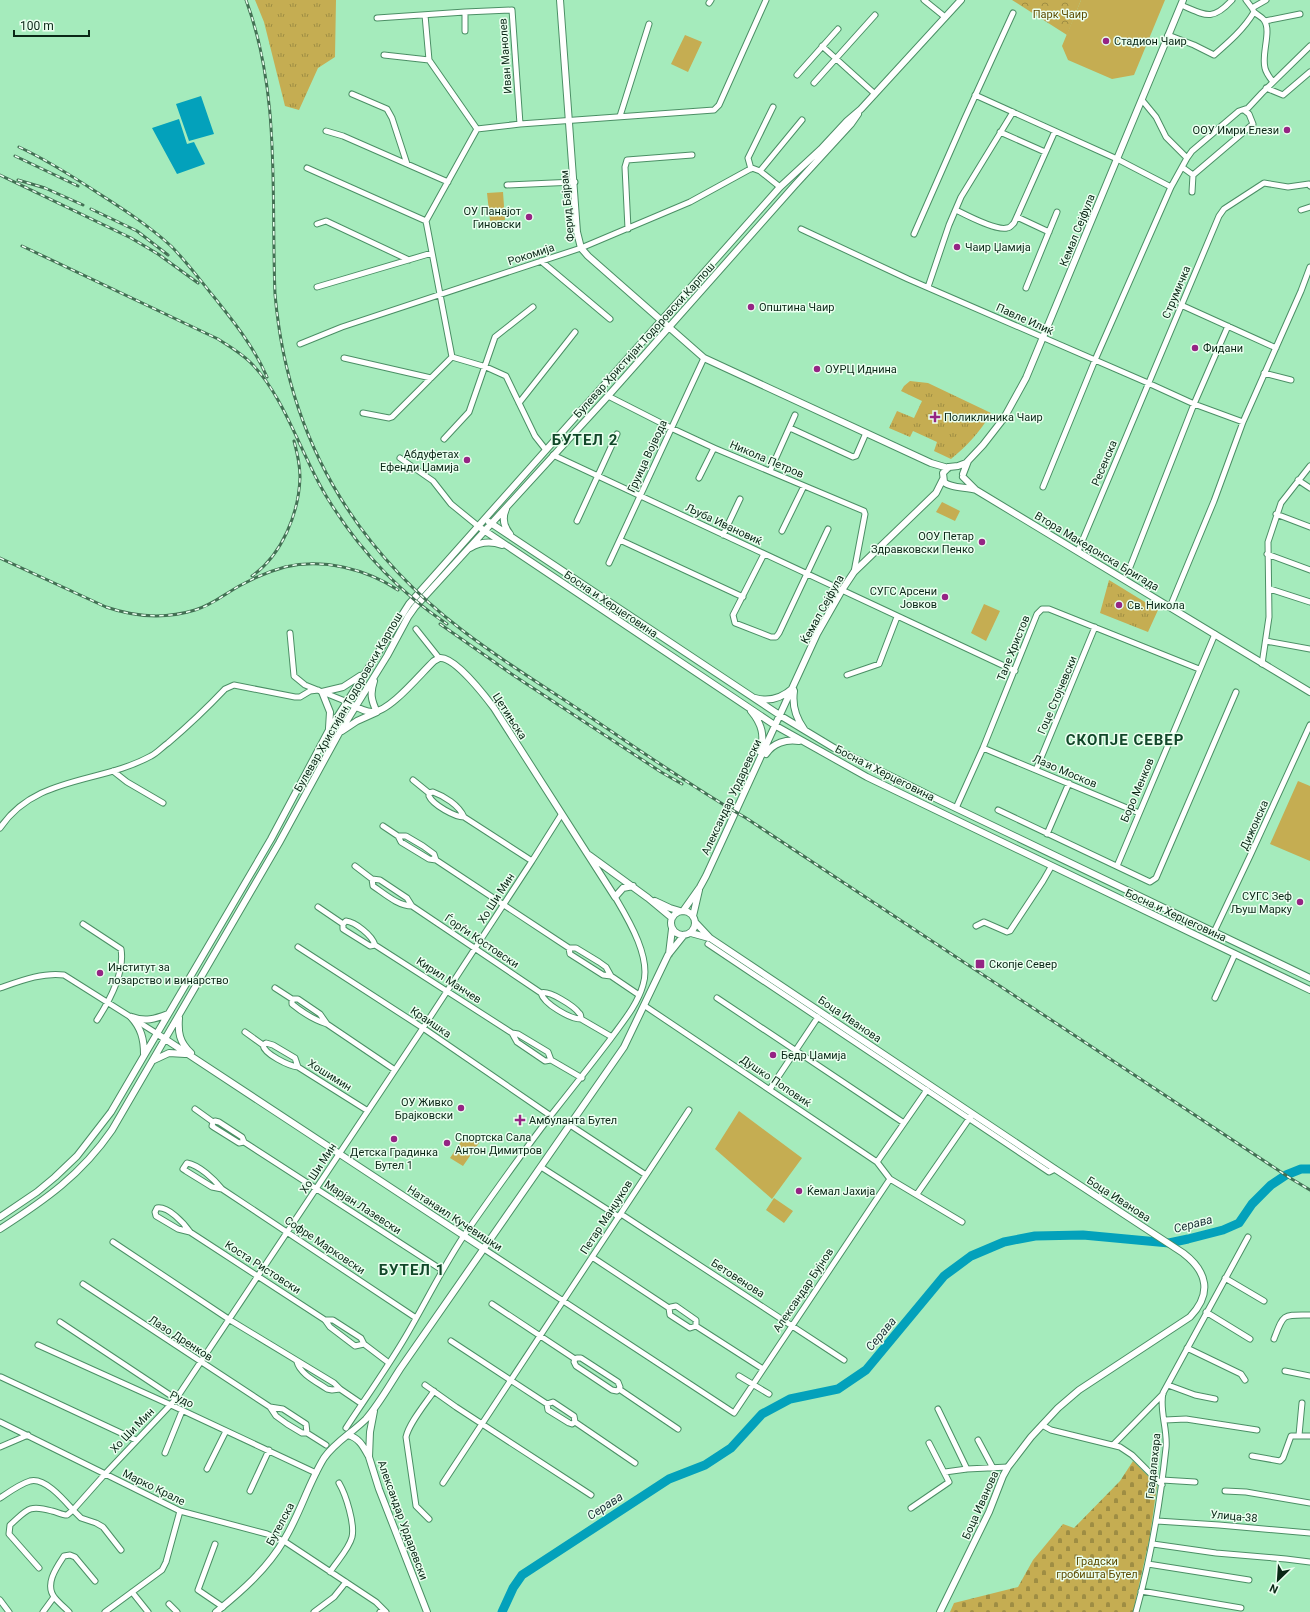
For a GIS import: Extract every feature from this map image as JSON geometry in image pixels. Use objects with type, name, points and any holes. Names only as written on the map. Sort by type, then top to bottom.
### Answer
[{"type":"street","name":"Ферид Бајрам","points":[[560,0],[575,182],[578,239],[582,248],[588,256],[704,358],[866,433]]},
{"type":"street","points":[[477,129],[569,120],[712,110],[716,108],[722,98],[766,0]]},
{"type":"street","points":[[924,0],[945,17]]},
{"type":"street","name":"Булевар Христијан Тодоровски Карпош","points":[[0,1217],[37,1192],[77,1156],[111,1112],[271,839],[328,730],[345,701],[409,604],[780,187],[861,109],[961,0]]},
{"type":"street","points":[[1187,158],[1166,137],[1156,117],[1142,100],[1182,3],[1204,14],[1212,15],[1220,12],[1232,0]]},
{"type":"street","points":[[1246,0],[1253,10],[1265,21],[1268,30],[1264,48],[1265,69],[1273,82]]},
{"type":"street","points":[[1168,35],[1214,55],[1244,27],[1253,10],[1266,0]]},
{"type":"street","name":"Иван Манолев","points":[[377,18],[512,10],[520,124]]},
{"type":"street","points":[[464,12],[465,31]]},
{"type":"street","points":[[914,234],[975,94],[1013,13]]},
{"type":"street","points":[[1265,21],[1300,14]]},
{"type":"street","points":[[425,15],[429,60],[477,129]]},
{"type":"street","points":[[814,83],[875,15]]},
{"type":"street","points":[[620,116],[649,24]]},
{"type":"street","points":[[797,75],[838,29]]},
{"type":"street","points":[[822,46],[875,94]]},
{"type":"street","points":[[1043,487],[1096,360],[1172,187],[1187,158],[1198,146],[1239,111],[1248,108],[1266,88],[1310,46]]},
{"type":"street","points":[[384,54],[429,60]]},
{"type":"street","points":[[1266,88],[1284,95],[1310,72]]},
{"type":"street","points":[[352,94],[387,109],[392,118],[407,164]]},
{"type":"street","points":[[975,94],[1117,159],[1172,187]]},
{"type":"street","name":"Кемал Сејфула","points":[[1043,338],[1142,100]]},
{"type":"street","points":[[773,107],[748,158],[751,169],[754,168],[760,171],[780,187]]},
{"type":"street","name":"Булевар Христијан Тодоровски Карпош","points":[[0,1229],[54,1193],[94,1155],[112,1130],[279,843],[338,735],[375,676],[408,616],[608,396],[851,124],[861,109]]},
{"type":"street","points":[[1192,175],[1253,124],[1249,114],[1244,110]]},
{"type":"street","points":[[928,287],[949,224],[961,197],[1013,112]]},
{"type":"street","points":[[760,171],[802,120]]},
{"type":"street","points":[[452,357],[426,221],[477,129]]},
{"type":"street","points":[[326,131],[343,136],[448,182]]},
{"type":"street","points":[[956,210],[995,227],[1002,229],[1011,226],[1017,217],[1054,131]]},
{"type":"street","points":[[1000,132],[1045,152]]},
{"type":"street","points":[[628,229],[625,167],[627,160],[692,155]]},
{"type":"street","points":[[1182,167],[1192,175]]},
{"type":"street","points":[[307,168],[426,221]]},
{"type":"street","name":"Рокомија","points":[[300,344],[342,327],[582,248],[690,202],[751,169]]},
{"type":"street","points":[[1192,175],[1192,192]]},
{"type":"street","points":[[507,185],[575,182]]},
{"type":"street","name":"Струмичка","points":[[1148,382],[1219,216],[1224,209],[1264,183],[1288,187],[1309,184],[1310,186]]},
{"type":"street","points":[[1301,210],[1310,207]]},
{"type":"street","points":[[1026,288],[1057,212]]},
{"type":"street","points":[[1017,217],[1049,232]]},
{"type":"street","points":[[317,224],[326,221],[409,260]]},
{"type":"street","name":"Павле Илиќ","points":[[801,229],[1043,338],[1148,382],[1194,404],[1243,422]]},
{"type":"street","points":[[317,287],[432,253]]},
{"type":"street","points":[[541,261],[610,319]]},
{"type":"street","points":[[1170,607],[1214,501],[1243,422],[1309,270]]},
{"type":"street","points":[[1181,305],[1276,348]]},
{"type":"street","points":[[444,439],[469,412],[496,338],[532,307]]},
{"type":"street","points":[[1130,567],[1194,404],[1228,326]]},
{"type":"street","points":[[519,403],[575,332]]},
{"type":"street","points":[[943,478],[945,471],[951,467],[961,465],[968,461],[1004,418],[1026,378],[1043,338]]},
{"type":"street","points":[[452,357],[486,367],[506,376],[535,436],[546,450]]},
{"type":"street","points":[[362,413],[389,418],[392,417],[452,357]]},
{"type":"street","points":[[344,358],[431,378]]},
{"type":"street","name":"Груица Војвода","points":[[609,563],[704,358]]},
{"type":"street","points":[[1264,373],[1291,380]]},
{"type":"street","name":"Ресенска","points":[[1078,551],[1148,382]]},
{"type":"street","name":"Никола Петров","points":[[608,396],[714,448],[864,511],[854,572]]},
{"type":"street","points":[[770,472],[795,415]]},
{"type":"street","points":[[790,428],[853,457],[856,456],[866,433],[931,463],[960,469],[963,476]]},
{"type":"street","points":[[577,521],[617,434]]},
{"type":"street","points":[[699,478],[714,448]]},
{"type":"street","name":"Љуба Ивановиќ","points":[[553,455],[1015,671]]},
{"type":"street","points":[[400,458],[434,481],[452,504],[478,526]]},
{"type":"street","points":[[931,463],[946,484],[950,486],[957,486],[961,482],[968,461]]},
{"type":"street","points":[[1262,664],[1269,617],[1270,589],[1267,554],[1268,542],[1276,514],[1281,503],[1310,466]]},
{"type":"street","name":"Втора Македонска Бригада","points":[[963,476],[976,490],[1310,692]]},
{"type":"street","name":"Ќемал Сејфула","points":[[936,493],[943,478]]},
{"type":"street","points":[[1298,480],[1310,488]]},
{"type":"street","points":[[782,531],[804,486]]},
{"type":"street","name":"Ќемал Сејфула","points":[[781,716],[817,634],[854,572],[936,493],[950,486]]},
{"type":"street","name":"Втора Македонска Бригада","points":[[957,486],[976,490]]},
{"type":"street","points":[[723,535],[740,499]]},
{"type":"street","points":[[507,506],[504,513],[504,523],[512,536]]},
{"type":"street","points":[[1276,514],[1310,527]]},
{"type":"street","name":"Босна и Херцеговина","points":[[485,518],[750,696],[806,731],[861,762],[1310,978]]},
{"type":"street","name":"Босна и Херцеговина","points":[[478,526],[508,548],[776,726],[805,743],[867,777],[1310,990]]},
{"type":"street","points":[[764,554],[733,615],[735,623],[771,637],[776,637],[828,529]]},
{"type":"street","points":[[620,540],[742,596]]},
{"type":"street","points":[[467,550],[474,545],[485,542],[494,542],[508,548]]},
{"type":"street","points":[[1267,554],[1310,570]]},
{"type":"street","points":[[1270,589],[1310,602]]},
{"type":"street","name":"Тале Христов","points":[[956,808],[983,748],[1037,614],[1042,609],[1049,609],[1199,669]]},
{"type":"street","points":[[847,675],[879,664],[897,617]]},
{"type":"street","name":"Гоце Стојчевски","points":[[1036,770],[1096,628]]},
{"type":"street","points":[[338,735],[346,727],[377,712],[404,693],[426,668],[439,658],[416,629]]},
{"type":"street","points":[[290,633],[294,676],[305,685],[370,712],[377,712]]},
{"type":"street","name":"Боро Менков","points":[[1117,866],[1215,634]]},
{"type":"street","points":[[1266,641],[1310,649]]},
{"type":"street","name":"Цетињска","points":[[439,658],[453,664],[480,688],[615,897]]},
{"type":"street","points":[[0,828],[17,807],[48,790],[84,778],[113,771],[155,753],[191,723],[225,689],[230,686],[300,697],[310,691],[320,691],[343,687],[354,681],[366,671]]},
{"type":"street","points":[[375,676],[370,694],[377,712]]},
{"type":"street","points":[[750,696],[766,700],[774,699],[782,696],[794,687]]},
{"type":"street","points":[[794,687],[795,712],[798,720],[806,731]]},
{"type":"street","points":[[320,691],[330,712],[328,730]]},
{"type":"street","points":[[998,810],[1150,882],[1156,878],[1236,692]]},
{"type":"street","points":[[745,704],[758,720],[763,735],[762,748],[755,770]]},
{"type":"street","name":"Александар Урдаревски","points":[[682,911],[700,887],[781,716]]},
{"type":"street","name":"Дижонска","points":[[1214,932],[1310,725]]},
{"type":"street","points":[[755,770],[767,752],[776,744],[790,740],[805,743]]},
{"type":"street","name":"Лазо Москов","points":[[983,748],[1139,813]]},
{"type":"street","points":[[113,771],[127,782],[162,803]]},
{"type":"street","points":[[413,780],[429,793],[429,796],[434,802],[456,816],[464,817]]},
{"type":"street","points":[[1047,834],[1069,784]]},
{"type":"street","points":[[429,793],[433,792],[446,799],[458,808],[464,817],[532,861]]},
{"type":"street","name":"Хо Ши Мин","points":[[73,1510],[104,1474],[176,1399],[288,1233],[338,1154],[396,1070],[561,815]]},
{"type":"street","points":[[383,826],[398,836],[406,836],[423,846],[434,854],[436,860]]},
{"type":"street","points":[[398,836],[400,842],[428,859],[436,860],[569,948],[576,948],[599,962],[606,967],[611,976],[639,995]]},
{"type":"street","points":[[586,853],[633,886],[672,918]]},
{"type":"street","name":"Ѓoрѓи Костовски","points":[[355,866],[372,879],[380,880],[407,898],[412,906],[541,993],[544,1000],[561,1012],[575,1019],[582,1019],[612,1037]]},
{"type":"street","points":[[976,926],[984,922],[1003,932],[1010,931],[1040,886],[1051,866]]},
{"type":"street","name":"Ѓoрѓи Костовски","points":[[372,879],[373,886],[397,902],[406,906],[412,906]]},
{"type":"street","points":[[346,1428],[389,1363],[442,1270],[464,1236],[551,1116],[582,1078],[612,1037],[625,1019],[639,995],[644,984],[645,972],[643,957],[638,940],[631,925],[615,897],[623,888],[633,886]]},
{"type":"street","name":"Александар Урдаревски","points":[[694,919],[700,887]]},
{"type":"street","points":[[648,898],[670,908],[687,911],[694,919],[695,926],[691,933],[684,935],[677,934],[672,929],[670,922],[674,915],[682,911]]},
{"type":"street","points":[[318,907],[343,924]]},
{"type":"street","name":"Боца Иванова","points":[[694,919],[709,941]]},
{"type":"street","name":"Кирил Манчев","points":[[375,945],[370,946],[346,931],[343,929],[343,924],[346,921],[350,922],[368,936],[375,945],[512,1033],[518,1034],[548,1052],[551,1060],[582,1078]]},
{"type":"street","points":[[83,924],[121,949],[123,959],[108,1003],[97,1020]]},
{"type":"street","name":"Александар Урдаревски","points":[[668,955],[672,929]]},
{"type":"street","name":"Боца Иванова","points":[[691,933],[709,941],[971,1116],[1156,1235],[1193,1260],[1202,1273],[1204,1284],[1203,1298],[1199,1306],[1190,1317],[1079,1390],[1058,1408],[1042,1425],[1008,1467],[989,1512],[940,1612]]},
{"type":"street","name":"Александар Урдаревски","points":[[348,1435],[374,1410],[400,1369],[624,1047],[645,1006],[668,955],[684,935]]},
{"type":"street","points":[[709,941],[818,1017],[854,1038],[927,1090],[971,1116],[917,1194]]},
{"type":"street","name":"Краишка","points":[[298,947],[423,1028],[551,1116]]},
{"type":"street","points":[[569,948],[570,954],[602,975],[611,976]]},
{"type":"street","points":[[1215,998],[1235,954]]},
{"type":"street","points":[[0,988],[37,977],[57,974],[64,975],[156,1033]]},
{"type":"street","points":[[275,988],[292,999],[298,999],[320,1014],[327,1024]]},
{"type":"street","name":"Ѓoрѓи Костовски","points":[[541,993],[548,992],[557,997],[580,1013],[582,1019]]},
{"type":"street","points":[[717,998],[904,1123]]},
{"type":"street","points":[[292,999],[292,1004],[300,1010],[318,1021],[327,1024],[396,1070]]},
{"type":"street","name":"Душко Поповиќ","points":[[645,1006],[877,1162],[890,1178]]},
{"type":"street","points":[[131,1017],[147,1021],[168,1014]]},
{"type":"street","points":[[179,1016],[178,1030],[181,1040],[189,1051],[204,1064]]},
{"type":"street","points":[[131,1017],[141,1032],[144,1042],[144,1055]]},
{"type":"street","points":[[770,1089],[818,1017]]},
{"type":"street","name":"Хошимин","points":[[245,1032],[263,1045],[266,1043],[273,1045],[295,1058],[298,1067],[368,1111]]},
{"type":"street","name":"Натанаил Кучевишки","points":[[156,1033],[734,1413]]},
{"type":"street","name":"Кирил Манчев","points":[[512,1033],[517,1042],[545,1061],[551,1060]]},
{"type":"street","points":[[263,1045],[265,1050],[288,1065],[298,1067]]},
{"type":"street","points":[[153,1061],[169,1052],[176,1052],[183,1053],[204,1064]]},
{"type":"street","points":[[877,1162],[927,1090]]},
{"type":"street","name":"Марјан Лазевски","points":[[195,1109],[213,1122],[219,1122],[236,1133],[242,1137],[244,1142],[442,1270]]},
{"type":"street","name":"Петар Манџуков","points":[[443,1483],[689,1110]]},
{"type":"street","points":[[570,1125],[646,1175]]},
{"type":"street","name":"Софре Марковски","points":[[222,1189],[212,1187],[186,1172],[184,1169],[187,1163],[207,1175],[222,1189],[416,1318]]},
{"type":"street","name":"Бетовенова","points":[[541,1167],[620,1215],[844,1360]]},
{"type":"street","points":[[890,1178],[962,1222]]},
{"type":"street","name":"Александар Бујнов","points":[[734,1413],[890,1178]]},
{"type":"street","name":"Коста Ристовски","points":[[190,1232],[185,1224],[175,1216],[160,1208],[157,1208],[155,1212],[156,1216],[178,1229],[190,1232],[259,1276],[325,1320],[330,1327],[356,1346],[364,1344]]},
{"type":"street","name":"Гвадалахара","points":[[1136,1612],[1157,1521],[1167,1446],[1167,1429],[1162,1403],[1164,1393],[1206,1312],[1248,1237]]},
{"type":"street","points":[[113,1242],[230,1320],[297,1362],[304,1364],[334,1383],[362,1404]]},
{"type":"street","points":[[592,1257],[670,1308]]},
{"type":"street","points":[[1225,1278],[1264,1301]]},
{"type":"street","name":"Лазо Дренков","points":[[83,1284],[270,1407],[283,1409],[306,1424],[307,1433]]},
{"type":"street","points":[[1203,1298],[1210,1306]]},
{"type":"street","points":[[492,1304],[575,1359],[581,1358],[618,1382],[620,1387],[619,1389]]},
{"type":"street","points":[[670,1308],[671,1306],[676,1306],[696,1320],[696,1326]]},
{"type":"street","points":[[670,1308],[670,1315],[690,1328],[696,1326]]},
{"type":"street","points":[[1206,1312],[1250,1339]]},
{"type":"street","points":[[1274,1339],[1284,1318],[1290,1314],[1310,1315]]},
{"type":"street","name":"Коста Ристовски","points":[[325,1320],[333,1320],[361,1338],[364,1344],[389,1363]]},
{"type":"street","points":[[60,1322],[176,1399]]},
{"type":"street","points":[[696,1326],[762,1370]]},
{"type":"street","points":[[451,1341],[547,1404],[548,1410],[569,1423],[572,1424],[575,1422]]},
{"type":"street","name":"Рудо","points":[[38,1345],[269,1450],[316,1473]]},
{"type":"street","points":[[1187,1348],[1241,1374],[1245,1380]]},
{"type":"street","points":[[575,1359],[574,1362],[576,1366],[612,1390],[617,1391],[619,1389],[678,1429]]},
{"type":"street","points":[[297,1362],[298,1367],[304,1373],[327,1389],[340,1389]]},
{"type":"street","points":[[1285,1371],[1310,1376]]},
{"type":"street","points":[[739,1376],[769,1394]]},
{"type":"street","points":[[1,1377],[136,1440]]},
{"type":"street","points":[[425,1385],[591,1495]]},
{"type":"street","points":[[1168,1385],[1195,1395],[1215,1399]]},
{"type":"street","points":[[429,1519],[416,1506],[406,1437],[420,1411],[434,1390]]},
{"type":"street","points":[[1113,1445],[1164,1393]]},
{"type":"street","points":[[547,1404],[553,1402],[574,1416],[575,1422],[635,1463]]},
{"type":"street","points":[[1298,1435],[1302,1403]]},
{"type":"street","name":"Лазо Дренков","points":[[270,1407],[276,1416],[287,1424],[302,1433],[307,1433],[326,1445]]},
{"type":"street","points":[[938,1409],[967,1469]]},
{"type":"street","name":"Александар Урдаревски","points":[[374,1410],[370,1432],[369,1456],[379,1489],[427,1612]]},
{"type":"street","points":[[165,1453],[182,1411]]},
{"type":"street","points":[[1165,1420],[1186,1419],[1257,1430]]},
{"type":"street","name":"Марко Крале","points":[[0,1422],[180,1511],[267,1534],[284,1540],[376,1602],[383,1611]]},
{"type":"street","points":[[1042,1425],[1059,1432],[1113,1445],[1132,1455],[1162,1483],[1195,1482]]},
{"type":"street","points":[[207,1470],[226,1431]]},
{"type":"street","points":[[0,1448],[28,1435]]},
{"type":"street","points":[[348,1435],[354,1437],[360,1442],[369,1456]]},
{"type":"street","name":"Бутелска","points":[[216,1612],[261,1572],[284,1540],[316,1473],[332,1448],[348,1435]]},
{"type":"street","points":[[1252,1456],[1282,1460],[1291,1436],[1310,1436]]},
{"type":"street","points":[[978,1440],[993,1468]]},
{"type":"street","points":[[911,1508],[949,1482],[929,1443]]},
{"type":"street","points":[[250,1491],[269,1450]]},
{"type":"street","points":[[945,1472],[967,1469],[1008,1467]]},
{"type":"street","points":[[0,1498],[29,1481],[37,1481],[50,1487],[81,1518],[103,1527],[121,1550]]},
{"type":"street","points":[[330,1572],[352,1538],[353,1530],[345,1494],[339,1483]]},
{"type":"street","points":[[1225,1491],[1246,1492],[1310,1503]]},
{"type":"street","points":[[39,1568],[9,1534],[10,1525],[29,1508],[42,1508],[63,1515],[67,1515],[73,1510]]},
{"type":"street","points":[[105,1612],[162,1570],[165,1566],[180,1511]]},
{"type":"street","name":"Улица-38","points":[[1157,1521],[1310,1533]]},
{"type":"street","points":[[215,1544],[198,1590],[223,1607]]},
{"type":"street","points":[[1152,1544],[1216,1553],[1286,1558],[1310,1562]]},
{"type":"street","points":[[68,1612],[54,1597],[51,1590],[51,1583],[55,1571],[64,1556],[70,1555],[74,1557],[95,1581]]},
{"type":"street","points":[[1148,1564],[1249,1580]]},
{"type":"street","points":[[314,1612],[337,1594],[346,1582]]},
{"type":"street","points":[[1142,1591],[1241,1608]]},
{"type":"street","points":[[132,1592],[148,1612]]},
{"type":"street","points":[[43,1612],[54,1597]]},
{"type":"street","points":[[0,1600],[9,1612]]},
{"type":"street","points":[[169,1604],[177,1612]]},
{"type":"green space","points":[[255,0],[336,0],[335,57],[318,68],[299,110],[285,106],[264,22]]},
{"type":"green space","name":"Парк Чаир","points":[[1012,0],[1081,0],[1067,35]]},
{"type":"green space","name":"Стадион Чаир","points":[[1081,0],[1165,0],[1134,75],[1112,79],[1068,60],[1062,46]]},
{"type":"green space","points":[[685,35],[702,42],[688,72],[671,64]]},
{"type":"green space","points":[[503,192],[505,220],[490,221],[487,193]]},
{"type":"green space","name":"Поликлиника Чаир","points":[[910,381],[928,383],[991,413],[973,438],[951,459],[934,451],[937,442],[913,431],[910,437],[889,428],[897,411],[914,418],[922,401],[901,391]]},
{"type":"green space","points":[[942,502],[960,511],[955,521],[936,512]]},
{"type":"green space","points":[[1109,580],[1158,610],[1148,632],[1100,613]]},
{"type":"green space","points":[[984,604],[1000,611],[986,641],[971,633]]},
{"type":"green space","points":[[1298,781],[1310,786],[1310,861],[1270,844]]},
{"type":"green space","points":[[739,1111],[802,1158],[772,1199],[715,1149]]},
{"type":"green space","points":[[466,1134],[479,1143],[463,1166],[450,1158]]},
{"type":"green space","points":[[774,1198],[793,1211],[784,1223],[766,1210]]},
{"type":"green space","name":"Градски гробишта Бутел","points":[[1133,1461],[1157,1485],[1150,1536],[1133,1612],[950,1612],[954,1603],[1018,1587],[1033,1560],[1063,1524],[1074,1528],[1120,1481]]},
{"type":"water","points":[[201,96],[214,134],[189,141],[176,104]]},
{"type":"water","points":[[179,119],[187,144],[194,142],[205,164],[177,174],[152,128]]},
{"type":"waterway","name":"Серава","points":[[502,1612],[513,1588],[522,1575],[669,1479],[705,1465],[731,1448],[762,1414],[790,1399],[838,1389],[866,1370],[944,1276],[971,1256],[1004,1242],[1035,1236],[1083,1235],[1169,1243],[1188,1239],[1223,1230],[1239,1223],[1252,1204],[1271,1185],[1286,1175],[1301,1169],[1310,1169]]},
{"type":"railway","points":[[246,0],[257,36],[265,72],[270,108],[275,294],[282,345],[294,393],[310,439],[331,482],[357,523],[388,561],[423,597],[462,630],[504,660],[681,778],[746,818],[1310,1190]]},
{"type":"railway","points":[[19,147],[40,157],[79,180],[144,224],[171,246],[236,325],[256,355],[267,377]]},
{"type":"railway","points":[[15,156],[78,186]]},
{"type":"railway","points":[[0,175],[131,238],[158,254],[198,283]]},
{"type":"railway","points":[[18,180],[45,188],[83,205]]},
{"type":"railway","points":[[91,209],[137,231],[168,255]]},
{"type":"railway","points":[[22,246],[218,339],[250,362],[273,392],[283,409],[319,483],[352,535],[381,568],[412,598],[447,624]]},
{"type":"railway","points":[[252,576],[272,557],[287,532],[292,519],[299,491],[300,477],[294,441]]},
{"type":"railway","points":[[0,558],[106,607],[128,613],[150,616],[173,615],[202,608],[237,587],[269,572],[285,567],[299,565],[314,564],[344,567],[372,576],[398,590]]},
{"type":"railway","points":[[440,624],[513,675],[661,772],[682,784]]},
{"type":"place","name":"Стадион Чаир","points":[[1106,41]]},
{"type":"place","name":"ООУ Имри Елези","points":[[1287,130]]},
{"type":"place","name":"ОУ Панајот Гиновски","points":[[529,217]]},
{"type":"place","name":"Чаир Џамија","points":[[957,247]]},
{"type":"place","name":"Општина Чаир","points":[[751,307]]},
{"type":"place","name":"Фидани","points":[[1195,348]]},
{"type":"place","name":"ОУРЦ Иднина","points":[[817,369]]},
{"type":"place","name":"Поликлиника Чаир","points":[[935,417]]},
{"type":"place","name":"Абдуфетах Ефенди Џамија","points":[[467,460]]},
{"type":"place","name":"ООУ Петар Здравковски Пенко","points":[[982,542]]},
{"type":"place","name":"СУГС Арсени Јовков","points":[[945,597]]},
{"type":"place","name":"Св. Никола","points":[[1119,605]]},
{"type":"place","name":"СУГС Зеф Љуш Марку","points":[[1300,902]]},
{"type":"place","name":"Скопје Север","points":[[980,964]]},
{"type":"place","name":"Институт за лозарство и винарство","points":[[100,973]]},
{"type":"place","name":"Бедр Џамија","points":[[773,1055]]},
{"type":"place","name":"ОУ Живко Брајковски","points":[[461,1108]]},
{"type":"place","name":"Амбуланта Бутел","points":[[520,1120]]},
{"type":"place","name":"Детска Градинка Бутел 1","points":[[394,1139]]},
{"type":"place","name":"Спортска Сала Антон Димитров","points":[[447,1143]]},
{"type":"place","name":"Ќемал Јахија","points":[[799,1191]]},
{"type":"district","name":"БУТЕЛ 2","points":[[585,440]]},
{"type":"district","name":"СКОПЈЕ СЕВЕР","points":[[1125,740]]},
{"type":"district","name":"БУТЕЛ 1","points":[[412,1270]]}]
